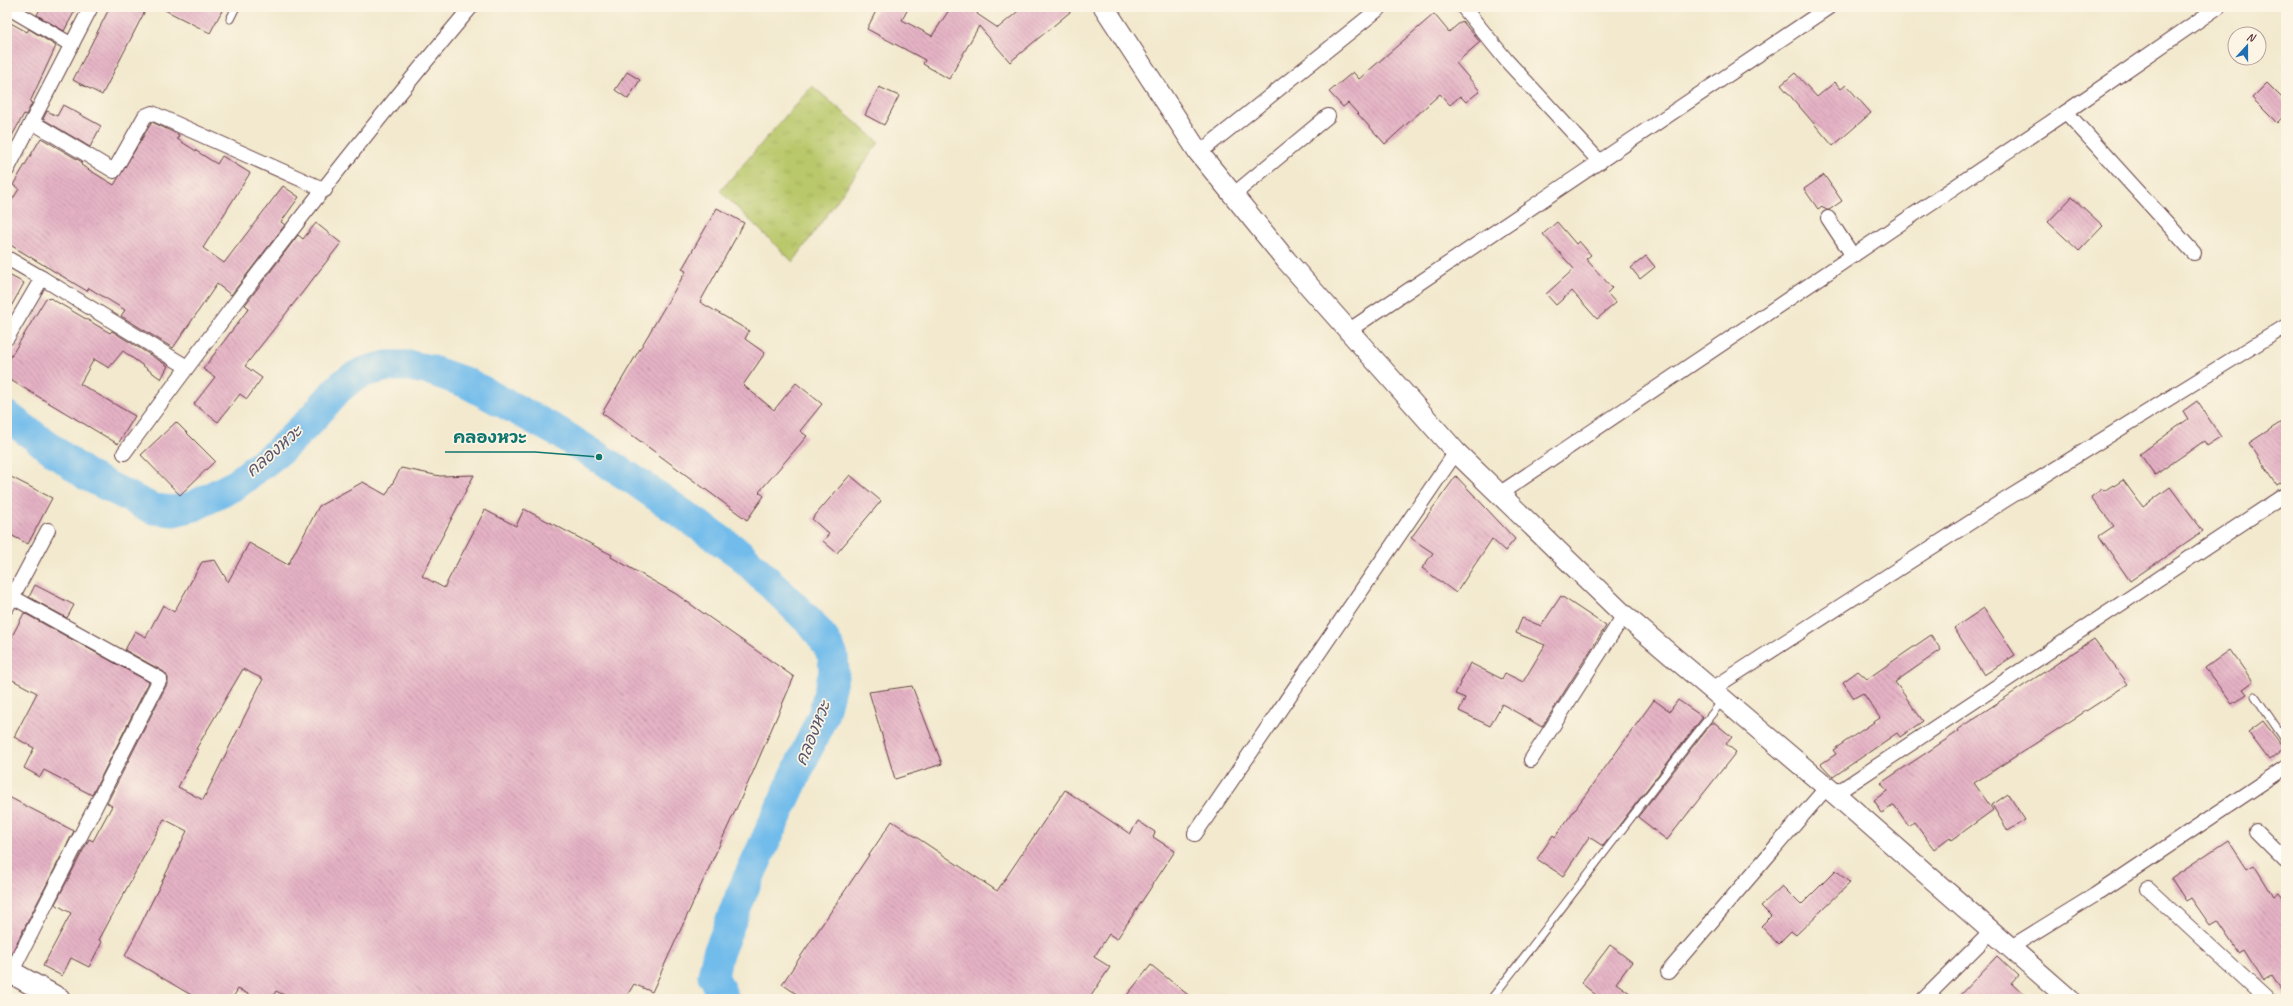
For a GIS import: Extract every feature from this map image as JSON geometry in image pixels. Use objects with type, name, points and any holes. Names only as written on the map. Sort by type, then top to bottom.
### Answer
[{"type":"highway","points":[[9,972],[59,999]]},
{"type":"street","points":[[7,7],[72,45]]},
{"type":"street","points":[[7,170],[91,7]]},
{"type":"street","points":[[124,453],[187,367],[405,86],[471,7]]},
{"type":"street","points":[[1104,7],[1199,153],[1286,260],[1456,452],[1624,615],[1831,790],[1993,930],[2069,999]]},
{"type":"street","points":[[1199,153],[1381,7]]},
{"type":"street","points":[[1463,7],[1507,60],[1600,162]]},
{"type":"street","points":[[1348,331],[1829,7]]},
{"type":"street","points":[[1499,494],[2066,112],[2218,7]]},
{"type":"street","points":[[2066,112],[2194,253]]},
{"type":"street","points":[[32,122],[114,171],[145,116],[155,113],[325,190]]},
{"type":"street","points":[[1233,195],[1328,116]]},
{"type":"street","points":[[1828,218],[1853,256]]},
{"type":"street","points":[[7,258],[187,367]]},
{"type":"street","points":[[7,338],[42,278]]},
{"type":"street","points":[[1718,693],[2006,500],[2286,326]]},
{"type":"street","points":[[1195,834],[1456,452]]},
{"type":"street","points":[[1668,972],[1831,790],[2286,494]]},
{"type":"street","points":[[9,972],[160,679],[9,599],[48,530]]},
{"type":"street","points":[[1531,760],[1624,615]]},
{"type":"street","points":[[2011,947],[2107,887],[2286,767]]},
{"type":"street","points":[[2256,831],[2286,861]]},
{"type":"street","points":[[2148,889],[2267,999]]},
{"type":"street","points":[[1924,999],[1993,930]]},
{"type":"lane","points":[[230,19],[236,7]]},
{"type":"lane","points":[[1491,999],[1718,693]]},
{"type":"lane","points":[[2255,696],[2286,742]]},
{"type":"green space","points":[[812,86],[879,142],[793,262],[720,191]]},
{"type":"building","points":[[41,7],[77,7],[64,31],[37,15]]},
{"type":"building","points":[[110,7],[147,7],[102,95],[73,80]]},
{"type":"building","points":[[159,7],[224,7],[210,33]]},
{"type":"building","points":[[878,7],[909,7],[902,20],[932,36],[951,7],[980,7],[977,14],[998,28],[1023,7],[1076,7],[1010,62],[979,26],[949,79],[923,64],[925,60],[867,29]]},
{"type":"building","points":[[1434,14],[1449,32],[1462,21],[1480,42],[1456,63],[1480,91],[1466,102],[1460,96],[1450,105],[1440,94],[1385,144],[1348,103],[1343,107],[1329,92],[1353,72],[1359,79]]},
{"type":"building","points":[[7,21],[27,32],[29,29],[56,46],[30,102],[32,103],[26,115],[24,114],[7,145]]},
{"type":"building","points":[[627,72],[640,80],[628,99],[615,90]]},
{"type":"building","points":[[1795,73],[1817,97],[1835,82],[1841,89],[1846,85],[1871,113],[1833,146],[1781,85]]},
{"type":"building","points":[[2267,83],[2286,102],[2286,113],[2277,123],[2252,98]]},
{"type":"building","points":[[879,87],[899,96],[884,125],[865,115]]},
{"type":"building","points":[[63,105],[101,126],[90,147],[43,119],[47,111],[57,116]]},
{"type":"building","points":[[152,122],[179,135],[177,139],[217,164],[222,156],[250,173],[203,248],[224,263],[283,186],[299,197],[281,222],[285,225],[231,295],[217,284],[173,348],[121,316],[125,310],[89,288],[87,291],[7,243],[7,208],[19,189],[13,185],[41,138],[82,162],[81,165],[114,185]]},
{"type":"building","points":[[1824,175],[1842,201],[1829,210],[1826,210],[1822,206],[1818,209],[1804,189]]},
{"type":"building","points":[[2072,197],[2103,226],[2079,251],[2048,222]]},
{"type":"building","points":[[717,208],[744,223],[700,302],[749,331],[745,339],[765,353],[743,385],[774,410],[796,383],[822,404],[800,431],[807,436],[759,492],[764,496],[747,520],[602,413],[686,271],[682,269]]},
{"type":"building","points":[[1557,222],[1576,244],[1579,241],[1591,255],[1586,259],[1612,288],[1607,293],[1616,303],[1597,319],[1572,291],[1556,305],[1546,294],[1574,269],[1543,234]]},
{"type":"building","points":[[316,223],[341,243],[245,366],[262,378],[247,399],[240,394],[218,422],[194,404],[215,377],[203,369],[249,308],[245,305],[298,235],[303,239]]},
{"type":"building","points":[[1646,256],[1655,267],[1640,279],[1631,268]]},
{"type":"building","points":[[7,274],[24,283],[7,314]]},
{"type":"building","points":[[46,298],[50,298],[110,333],[112,331],[168,366],[161,379],[123,351],[109,368],[94,359],[80,384],[135,416],[118,444],[7,378],[7,363]]},
{"type":"building","points":[[2197,401],[2221,437],[2207,446],[2204,441],[2155,475],[2140,454],[2188,419],[2183,411]]},
{"type":"building","points":[[2286,419],[2286,479],[2277,485],[2249,443]]},
{"type":"building","points":[[176,422],[215,461],[180,495],[141,455]]},
{"type":"building","points":[[401,468],[440,476],[474,475],[422,576],[444,588],[485,510],[516,526],[524,509],[612,555],[611,557],[676,594],[794,677],[753,772],[652,992],[634,984],[625,999],[292,999],[276,991],[271,999],[258,999],[238,989],[232,999],[198,999],[125,956],[187,831],[164,819],[99,940],[102,942],[89,967],[71,958],[62,976],[43,966],[71,913],[55,904],[89,839],[93,841],[112,806],[107,803],[168,682],[168,678],[164,672],[125,650],[135,631],[146,637],[163,605],[174,612],[202,562],[215,560],[228,582],[249,543],[288,565],[319,506],[363,482],[386,495]],"holes":[[[243,669],[263,679],[203,800],[178,787],[198,750],[196,749]]]},
{"type":"building","points":[[7,475],[52,498],[28,544],[7,533]]},
{"type":"building","points":[[850,475],[881,501],[837,553],[823,541],[829,534],[812,519]]},
{"type":"building","points":[[1456,476],[1515,539],[1505,551],[1492,539],[1456,593],[1422,568],[1433,553],[1411,538]]},
{"type":"building","points":[[2123,480],[2143,507],[2170,487],[2203,531],[2130,581],[2099,536],[2114,526],[2091,497],[2102,489],[2104,491]]},
{"type":"building","points":[[35,585],[74,605],[67,618],[29,597]]},
{"type":"building","points":[[1561,596],[1606,626],[1542,727],[1502,704],[1490,726],[1459,711],[1465,698],[1455,694],[1470,663],[1502,679],[1505,673],[1523,682],[1545,645],[1516,633],[1522,618],[1541,626]]},
{"type":"building","points":[[1984,608],[2015,655],[1984,675],[1954,628]]},
{"type":"building","points":[[24,613],[149,682],[92,795],[44,770],[40,777],[24,768],[34,748],[14,737],[37,693],[7,677],[7,646]]},
{"type":"building","points":[[1931,635],[1941,650],[1895,682],[1923,721],[1900,737],[1897,733],[1833,777],[1821,764],[1836,754],[1833,750],[1880,718],[1863,693],[1854,698],[1843,682],[1858,671],[1867,679]]},
{"type":"building","points":[[2094,639],[2128,684],[1974,783],[1993,810],[1952,840],[1950,837],[1934,849],[1914,822],[1909,826],[1894,805],[1882,813],[1874,800],[1887,791],[1881,783],[1959,731],[1958,729]]},
{"type":"building","points":[[2230,650],[2253,682],[2243,689],[2247,694],[2232,704],[2205,668]]},
{"type":"building","points":[[912,686],[942,764],[895,779],[869,692]]},
{"type":"building","points":[[1654,700],[1670,711],[1678,700],[1703,717],[1603,846],[1589,837],[1563,876],[1537,859],[1553,835],[1555,837]]},
{"type":"building","points":[[2263,721],[2284,748],[2269,760],[2248,732]]},
{"type":"building","points":[[1711,723],[1715,723],[1732,737],[1726,744],[1736,752],[1667,840],[1638,817]]},
{"type":"building","points":[[1065,790],[1130,834],[1138,821],[1155,832],[1153,837],[1175,851],[1117,939],[1109,934],[1094,957],[1110,967],[1089,999],[804,999],[782,984],[892,821],[997,891]]},
{"type":"building","points":[[2008,794],[2025,820],[2008,831],[1992,805]]},
{"type":"building","points":[[7,796],[74,831],[9,958],[7,958]]},
{"type":"building","points":[[2228,840],[2247,869],[2254,865],[2274,897],[2279,893],[2286,902],[2286,997],[2272,975],[2263,981],[2243,949],[2238,952],[2217,921],[2210,925],[2191,898],[2186,901],[2171,878]]},
{"type":"building","points":[[1836,870],[1850,883],[1796,935],[1791,931],[1778,944],[1761,926],[1771,916],[1761,906],[1782,886],[1801,905]]},
{"type":"building","points":[[1610,945],[1632,962],[1616,983],[1638,999],[1601,999],[1581,983]]},
{"type":"building","points":[[1997,956],[2018,976],[2012,983],[2029,999],[1956,999]]},
{"type":"building","points":[[1151,965],[1193,999],[1124,999]]},
{"type":"waterway","name":"คลองหวะ","points":[[7,416],[88,476],[153,509],[174,511],[194,506],[235,485],[280,450],[309,422],[338,389],[350,379],[364,372],[387,366],[410,366],[430,370],[467,383],[560,433],[637,482],[740,554],[810,622],[824,639],[833,656],[834,672],[823,715],[743,890],[717,956],[713,976],[724,999]]},
{"type":"place","name":"คลองหวะ","points":[[599,457]]}]
